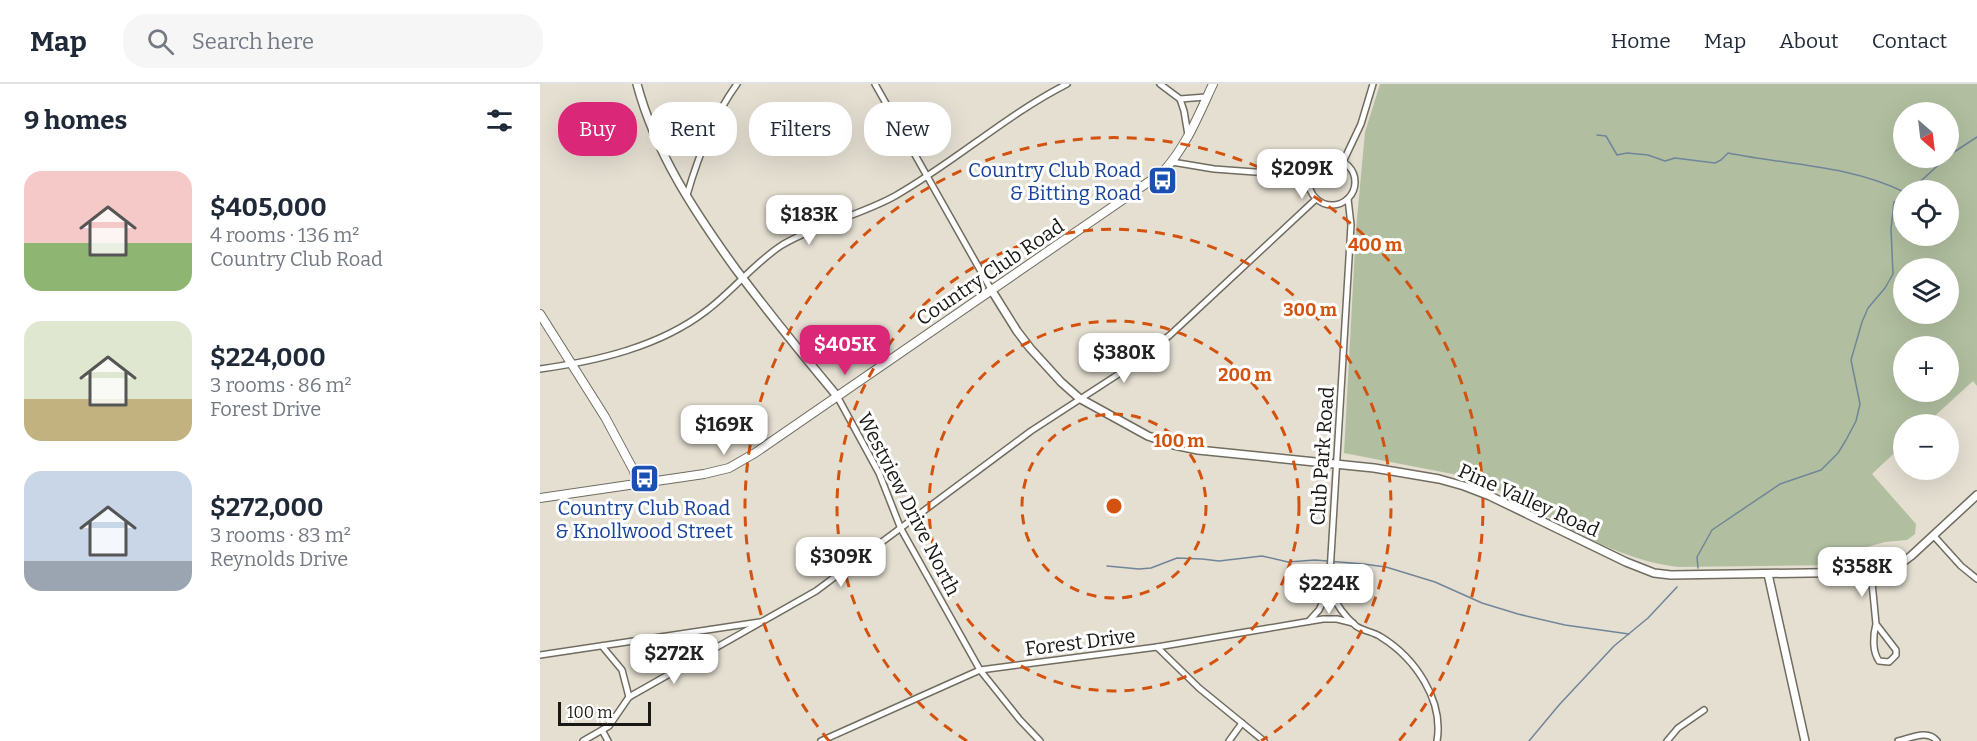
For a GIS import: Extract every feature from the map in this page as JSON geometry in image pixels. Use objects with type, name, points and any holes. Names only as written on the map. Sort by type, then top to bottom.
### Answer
[{"type":"main road","name":"Country Club Road","points":[[540,498],[704,474],[729,468],[755,453],[1153,180],[1172,162],[1188,138],[1212,84]]},
{"type":"main road","points":[[540,314],[605,417],[634,471],[637,483]]},
{"type":"street","points":[[637,84],[643,107],[666,160],[703,223],[771,317],[837,396]]},
{"type":"street","points":[[687,195],[696,164],[710,130],[737,84]]},
{"type":"street","points":[[875,84],[992,291]]},
{"type":"street","points":[[540,369],[571,364],[646,343],[680,328],[705,312],[782,246],[895,196],[1030,105],[1067,84]]},
{"type":"street","points":[[1160,84],[1180,99],[1188,138]]},
{"type":"street","points":[[1344,162],[1361,124],[1373,84]]},
{"type":"street","points":[[1180,99],[1206,98]]},
{"type":"street","points":[[1332,159],[1344,162],[1355,177],[1355,185],[1348,199],[1335,205],[1328,205],[1316,199],[1309,189],[1309,176],[1318,163],[1332,159]]},
{"type":"street","points":[[1172,162],[1214,169],[1309,176]]},
{"type":"street","points":[[583,741],[602,730],[621,711],[629,697],[816,591],[901,530],[997,456],[1079,398],[1131,366],[1170,335],[1316,199]]},
{"type":"street","name":"Club Park Road","points":[[1329,589],[1351,225],[1348,199]]},
{"type":"street","name":"Pine Valley Road","points":[[992,291],[1017,331],[1061,382],[1079,398],[1148,436],[1198,450],[1338,463],[1439,479],[1490,496],[1626,562],[1654,573],[1690,576],[1871,572],[1887,569],[1911,556],[1977,495]]},
{"type":"street","name":"Westview Drive North","points":[[837,396],[875,464],[901,530],[980,670],[1040,741]]},
{"type":"street","points":[[1933,535],[1961,566],[1977,579]]},
{"type":"street","points":[[1871,572],[1876,624],[1874,636],[1876,657],[1879,661],[1889,662],[1896,655],[1896,650],[1876,624]]},
{"type":"street","points":[[1768,574],[1805,741]]},
{"type":"street","points":[[1308,622],[1319,610],[1329,589]]},
{"type":"street","points":[[1329,589],[1338,606],[1354,624],[1382,637],[1418,669],[1436,710],[1437,741]]},
{"type":"street","name":"Forest Drive","points":[[821,741],[980,670],[1157,647],[1329,618],[1354,624]]},
{"type":"street","points":[[540,655],[765,621]]},
{"type":"street","points":[[602,646],[622,670],[629,697]]},
{"type":"street","points":[[1157,647],[1198,688],[1264,741]]},
{"type":"street","points":[[1667,741],[1678,728],[1704,710]]},
{"type":"street","points":[[1228,741],[1242,723]]},
{"type":"street","points":[[602,730],[608,741]]},
{"type":"street","points":[[1898,741],[1927,734],[1935,737],[1937,741]]},
{"type":"green space","points":[[1380,84],[1977,84],[1977,386],[1973,381],[1959,394],[1959,336],[1893,336],[1893,402],[1950,402],[1937,414],[1893,414],[1893,454],[1872,474],[1916,524],[1915,534],[1907,540],[1885,542],[1867,547],[1839,565],[1678,567],[1650,562],[1597,542],[1468,477],[1344,453],[1356,229],[1365,132]]},
{"type":"waterway","points":[[1597,135],[1606,136],[1617,155],[1627,153],[1648,155],[1665,161],[1675,158],[1715,163],[1728,153],[1840,171],[1893,187]]},
{"type":"waterway","points":[[1959,149],[1977,137]]},
{"type":"waterway","points":[[1922,180],[1935,168]]},
{"type":"waterway","points":[[1698,568],[1697,557],[1712,530],[1780,484],[1821,470],[1838,453],[1846,440],[1856,421],[1860,404],[1851,360],[1868,308],[1885,288],[1893,274],[1891,229],[1893,211]]},
{"type":"waterway","points":[[1107,566],[1139,569],[1151,568],[1177,558],[1219,561],[1262,556],[1288,562],[1315,560],[1363,564],[1386,567],[1435,582],[1482,603],[1518,614],[1565,625],[1629,634]]},
{"type":"waterway","points":[[1529,741],[1614,646],[1648,618],[1677,587]]},
{"type":"place","name":"Country Club Road & Bitting Road","points":[[1162,181]]},
{"type":"place","name":"Country Club Road & Knollwood Street","points":[[644,478]]}]
